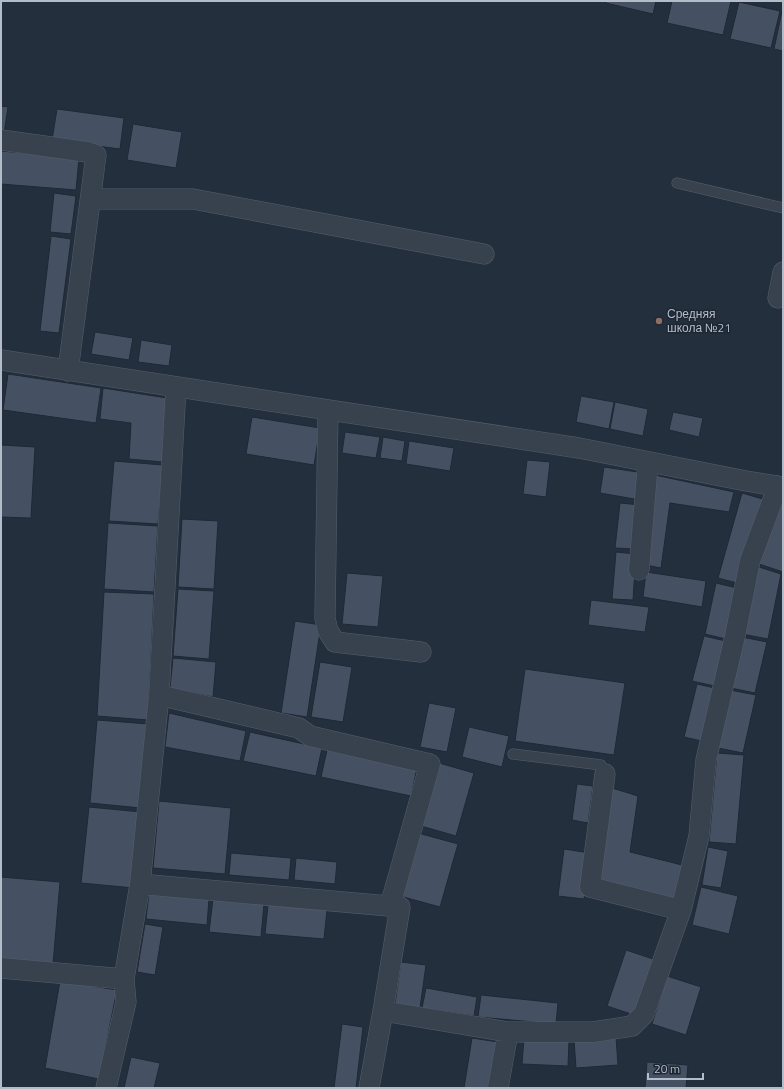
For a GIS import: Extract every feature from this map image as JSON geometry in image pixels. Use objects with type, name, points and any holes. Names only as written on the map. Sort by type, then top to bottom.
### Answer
[{"type":"street","points":[[1,140],[87,152],[96,155],[68,371]]},
{"type":"street","points":[[91,199],[194,198],[484,254]]},
{"type":"street","points":[[778,298],[783,272]]},
{"type":"street","points":[[1,360],[579,448],[746,481],[781,486],[750,561],[735,636],[706,760],[699,836],[681,910],[644,1014],[632,1026],[593,1032],[508,1032],[383,1011]]},
{"type":"street","points":[[106,1088],[126,1002],[124,979],[140,884],[159,695],[176,387]]},
{"type":"street","points":[[328,410],[325,618],[328,631],[335,642],[421,652]]},
{"type":"street","points":[[639,570],[648,462]]},
{"type":"street","points":[[159,695],[299,728],[310,736],[430,764],[390,906]]},
{"type":"street","points":[[605,774],[590,887],[681,910]]},
{"type":"street","points":[[140,884],[400,907],[369,1088]]},
{"type":"street","points":[[1,968],[124,979]]},
{"type":"street","points":[[498,1088],[508,1032]]},
{"type":"lane","points":[[677,183],[783,208]]},
{"type":"lane","points":[[513,754],[601,765],[605,774]]},
{"type":"building","points":[[607,1],[656,1],[653,14],[606,3]]},
{"type":"building","points":[[672,1],[731,1],[723,35],[667,23]]},
{"type":"building","points":[[739,2],[780,11],[771,48],[730,39]]},
{"type":"building","points":[[783,11],[783,51],[774,49]]},
{"type":"building","points":[[1,106],[8,107],[4,134],[1,133]]},
{"type":"building","points":[[57,109],[124,118],[120,149],[52,140]]},
{"type":"building","points":[[133,124],[182,132],[176,168],[127,160]]},
{"type":"building","points":[[1,151],[79,158],[76,190],[1,184]]},
{"type":"building","points":[[54,193],[76,196],[71,234],[50,232]]},
{"type":"building","points":[[51,236],[71,239],[59,333],[40,331]]},
{"type":"building","points":[[95,332],[133,338],[129,360],[91,354]]},
{"type":"building","points":[[141,340],[172,345],[169,366],[138,362]]},
{"type":"building","points":[[8,374],[101,388],[96,423],[3,410]]},
{"type":"building","points":[[103,388],[167,398],[163,462],[129,459],[131,423],[100,419]]},
{"type":"building","points":[[581,396],[614,402],[609,429],[576,422]]},
{"type":"building","points":[[615,402],[648,409],[643,436],[610,429]]},
{"type":"building","points":[[673,412],[703,418],[699,437],[669,430]]},
{"type":"building","points":[[252,417],[320,428],[314,465],[246,454]]},
{"type":"building","points":[[345,432],[380,437],[376,458],[342,453]]},
{"type":"building","points":[[383,437],[405,441],[402,461],[380,458]]},
{"type":"building","points":[[409,441],[454,448],[450,471],[406,464]]},
{"type":"building","points":[[1,445],[35,447],[31,518],[1,517]]},
{"type":"building","points":[[527,460],[550,462],[546,497],[523,494]]},
{"type":"building","points":[[114,461],[163,465],[158,524],[109,521]]},
{"type":"building","points":[[604,467],[644,473],[640,500],[600,493]]},
{"type":"building","points":[[655,475],[734,492],[729,512],[670,503],[661,568],[646,565]]},
{"type":"building","points":[[742,493],[766,500],[741,584],[718,578]]},
{"type":"building","points":[[783,497],[783,572],[756,563]]},
{"type":"building","points":[[620,503],[640,505],[636,549],[615,548]]},
{"type":"building","points":[[182,519],[218,521],[214,589],[178,587]]},
{"type":"building","points":[[108,523],[158,526],[154,592],[104,589]]},
{"type":"building","points":[[616,552],[636,554],[633,600],[612,599]]},
{"type":"building","points":[[756,566],[781,574],[768,639],[742,634]]},
{"type":"building","points":[[646,572],[706,581],[702,607],[643,597]]},
{"type":"building","points":[[347,573],[383,576],[378,627],[342,624]]},
{"type":"building","points":[[716,583],[741,589],[730,640],[705,634]]},
{"type":"building","points":[[178,589],[214,591],[209,659],[173,656]]},
{"type":"building","points":[[104,592],[154,594],[148,720],[97,716]]},
{"type":"building","points":[[591,600],[649,607],[645,632],[588,625]]},
{"type":"building","points":[[295,621],[321,625],[307,717],[281,713]]},
{"type":"building","points":[[704,636],[730,642],[719,687],[692,681]]},
{"type":"building","points":[[742,637],[767,642],[755,693],[731,688]]},
{"type":"building","points":[[173,658],[216,662],[213,697],[170,688]]},
{"type":"building","points":[[320,662],[352,667],[343,722],[311,717]]},
{"type":"building","points":[[525,669],[625,683],[614,755],[515,741]]},
{"type":"building","points":[[697,684],[719,689],[706,742],[684,737]]},
{"type":"building","points":[[730,690],[756,695],[743,753],[718,748]]},
{"type":"building","points":[[429,703],[456,708],[447,752],[420,747]]},
{"type":"building","points":[[169,713],[246,731],[240,761],[165,747]]},
{"type":"building","points":[[97,720],[148,724],[141,808],[90,803]]},
{"type":"building","points":[[469,727],[509,736],[502,767],[462,757]]},
{"type":"building","points":[[250,732],[322,748],[316,776],[243,761]]},
{"type":"building","points":[[327,750],[417,768],[411,796],[321,777]]},
{"type":"building","points":[[717,753],[744,755],[736,844],[709,842]]},
{"type":"building","points":[[439,763],[474,773],[456,836],[421,826]]},
{"type":"building","points":[[577,784],[593,786],[588,823],[572,820]]},
{"type":"building","points":[[612,788],[638,796],[630,852],[686,866],[676,904],[600,884]]},
{"type":"building","points":[[159,801],[231,808],[225,874],[153,868]]},
{"type":"building","points":[[89,807],[141,812],[134,888],[81,883]]},
{"type":"building","points":[[418,833],[458,844],[440,907],[400,896]]},
{"type":"building","points":[[708,847],[728,851],[721,888],[702,885]]},
{"type":"building","points":[[564,849],[590,853],[584,899],[558,896]]},
{"type":"building","points":[[231,853],[291,858],[289,880],[229,875]]},
{"type":"building","points":[[296,858],[337,862],[335,884],[294,880]]},
{"type":"building","points":[[1,877],[60,882],[53,964],[1,960]]},
{"type":"building","points":[[701,887],[738,896],[729,934],[692,925]]},
{"type":"building","points":[[149,893],[209,899],[207,925],[146,919]]},
{"type":"building","points":[[213,899],[264,904],[261,937],[209,932]]},
{"type":"building","points":[[268,905],[327,910],[324,939],[265,934]]},
{"type":"building","points":[[145,924],[163,927],[155,975],[137,972]]},
{"type":"building","points":[[626,950],[656,960],[637,1016],[607,1006]]},
{"type":"building","points":[[401,962],[426,965],[420,1008],[395,1004]]},
{"type":"building","points":[[667,976],[701,987],[686,1035],[652,1024]]},
{"type":"building","points":[[60,981],[117,990],[99,1079],[45,1068]]},
{"type":"building","points":[[426,988],[477,997],[474,1016],[422,1008]]},
{"type":"building","points":[[481,995],[558,1003],[556,1024],[478,1017]]},
{"type":"building","points":[[342,1024],[363,1027],[356,1088],[334,1088]]},
{"type":"building","points":[[616,1037],[618,1065],[576,1068],[574,1040]]},
{"type":"building","points":[[472,1038],[498,1042],[491,1088],[464,1088]]},
{"type":"building","points":[[524,1038],[569,1040],[568,1066],[522,1064]]},
{"type":"building","points":[[131,1057],[160,1063],[154,1088],[124,1088]]},
{"type":"building","points":[[647,1062],[688,1065],[686,1088],[645,1088]]},
{"type":"place","name":"Средняя школа №21","points":[[659,321]]}]
